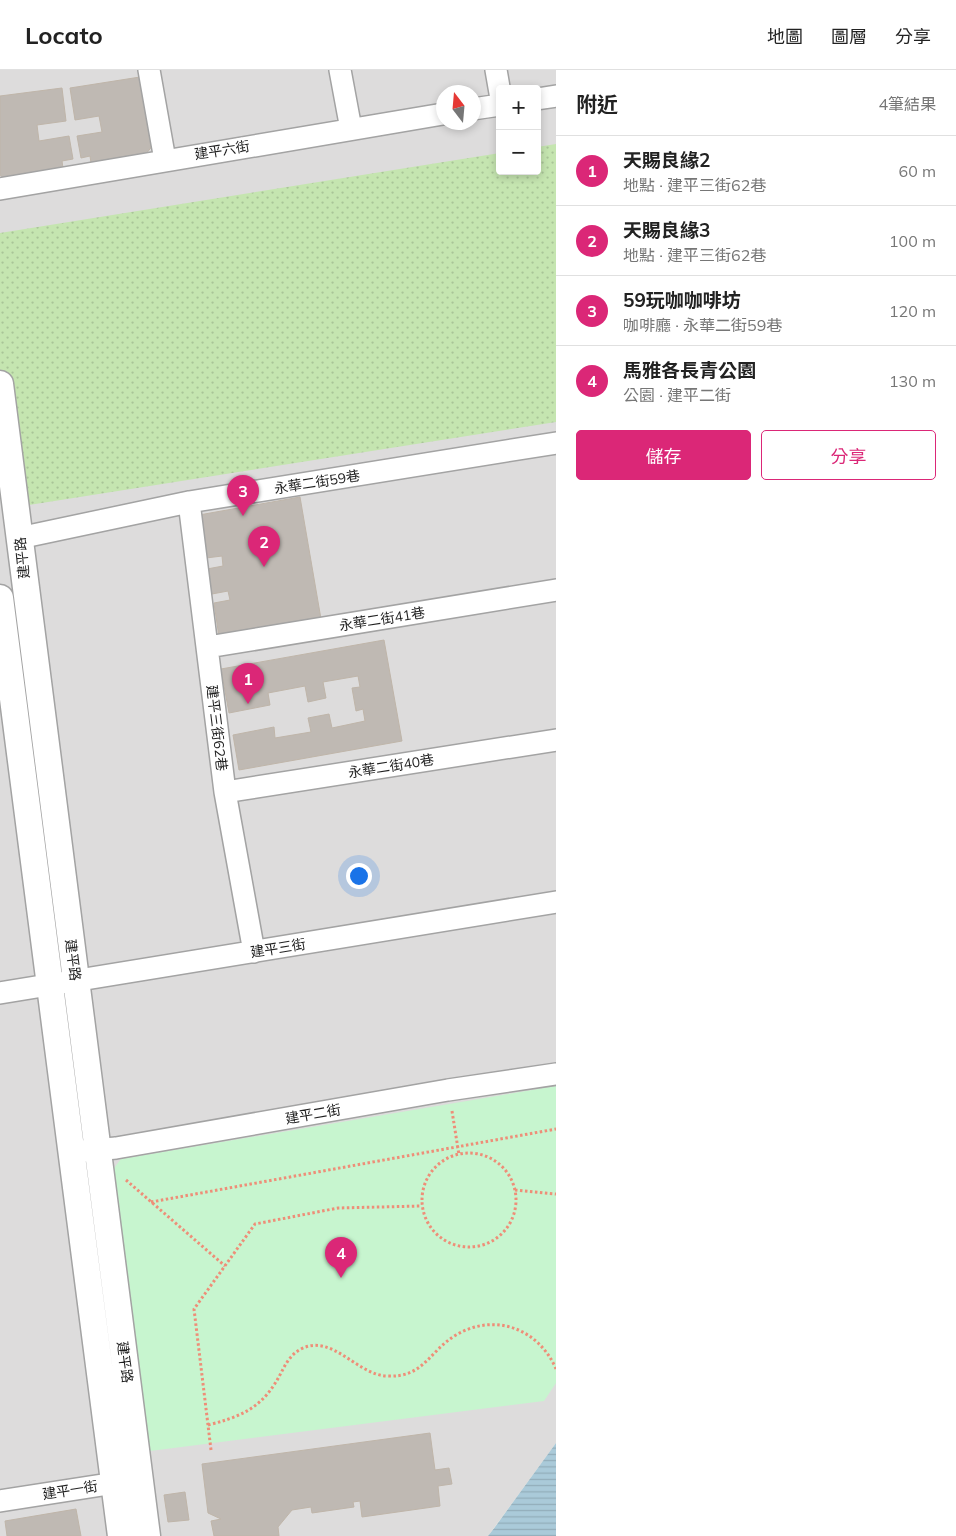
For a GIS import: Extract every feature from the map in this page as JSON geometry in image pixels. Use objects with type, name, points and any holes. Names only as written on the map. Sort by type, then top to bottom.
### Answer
[{"type":"street","points":[[150,70],[165,160]]},
{"type":"street","points":[[340,70],[351,129]]},
{"type":"street","points":[[496,70],[499,85]]},
{"type":"street","points":[[541,98],[556,96]]},
{"type":"street","points":[[481,108],[496,106]]},
{"type":"street","name":"建平六街","points":[[0,189],[436,115]]},
{"type":"street","name":"建平路","points":[[0,384],[76,982],[106,1149],[147,1536]]},
{"type":"street","name":"永華二街59巷","points":[[20,538],[189,502],[556,443]]},
{"type":"street","name":"建平三街62巷","points":[[189,502],[226,792],[254,952]]},
{"type":"street","name":"永華二街41巷","points":[[208,648],[556,590]]},
{"type":"street","points":[[1,612],[28,616]]},
{"type":"street","name":"建平路","points":[[1,612],[121,1536]]},
{"type":"street","name":"永華二街40巷","points":[[226,792],[556,740]]},
{"type":"street","name":"建平三街","points":[[0,993],[556,902]]},
{"type":"street","name":"建平二街","points":[[70,1153],[106,1149],[448,1090],[556,1074]]},
{"type":"street","name":"建平一街","points":[[0,1501],[141,1480]]},
{"type":"path","points":[[448,1090],[460,1155]]},
{"type":"path","points":[[151,1202],[556,1129]]},
{"type":"path","points":[[106,1149],[120,1175],[225,1266]]},
{"type":"path","points":[[460,1155],[483,1155],[497,1163],[508,1174],[515,1190],[516,1206],[511,1222],[501,1235],[489,1243],[474,1247],[460,1247],[446,1242],[434,1233],[425,1220],[421,1206],[422,1191],[427,1177],[436,1166],[450,1157],[460,1155]]},
{"type":"path","points":[[515,1190],[556,1194]]},
{"type":"path","points":[[211,1450],[194,1309],[255,1224],[338,1208],[421,1206]]},
{"type":"path","points":[[208,1425],[235,1418],[256,1406],[274,1385],[287,1361],[300,1349],[316,1345],[336,1351],[374,1374],[404,1376],[421,1368],[456,1335],[492,1324],[508,1325],[524,1331],[539,1342],[548,1353],[556,1369]]},
{"type":"shaded area","points":[[0,70],[556,70],[556,1443],[488,1536],[0,1536]]},
{"type":"green space","points":[[556,144],[556,422],[10,508],[0,443],[0,233],[496,154],[496,175],[541,175],[541,146]]},
{"type":"green space","points":[[556,1086],[556,1383],[544,1401],[150,1451],[111,1172],[121,1159]]},
{"type":"water","points":[[556,1443],[556,1536],[488,1536],[495,1527]]},
{"type":"building","points":[[140,77],[154,144],[145,155],[91,163],[90,156],[81,158],[77,136],[102,132],[99,116],[75,120],[70,88]]},
{"type":"building","points":[[62,88],[66,121],[37,125],[39,141],[69,136],[73,159],[62,161],[63,168],[4,178],[0,175],[0,96]]},
{"type":"building","points":[[300,497],[321,619],[219,637],[214,603],[230,600],[228,591],[212,594],[207,569],[223,566],[222,556],[206,558],[199,515]]},
{"type":"building","points":[[384,640],[402,741],[239,770],[233,735],[274,727],[275,738],[311,732],[308,718],[329,714],[332,728],[365,721],[363,709],[356,711],[352,688],[360,687],[358,676],[323,682],[326,698],[308,702],[305,686],[268,693],[270,705],[229,713],[221,669]]},
{"type":"building","points":[[430,1433],[435,1470],[449,1468],[452,1484],[438,1486],[440,1506],[362,1517],[360,1501],[353,1502],[354,1507],[312,1513],[311,1507],[292,1510],[278,1527],[279,1536],[214,1536],[211,1521],[221,1519],[208,1513],[202,1464]]},
{"type":"building","points":[[185,1492],[189,1520],[168,1522],[164,1495]]},
{"type":"building","points":[[76,1509],[81,1536],[7,1536],[5,1521]]},
{"type":"place","name":"59玩咖咖啡坊","points":[[243,516]]},
{"type":"place","name":"天賜良緣3","points":[[264,567]]},
{"type":"place","name":"天賜良緣2","points":[[248,704]]},
{"type":"place","name":"馬雅各長青公園","points":[[341,1278]]}]
